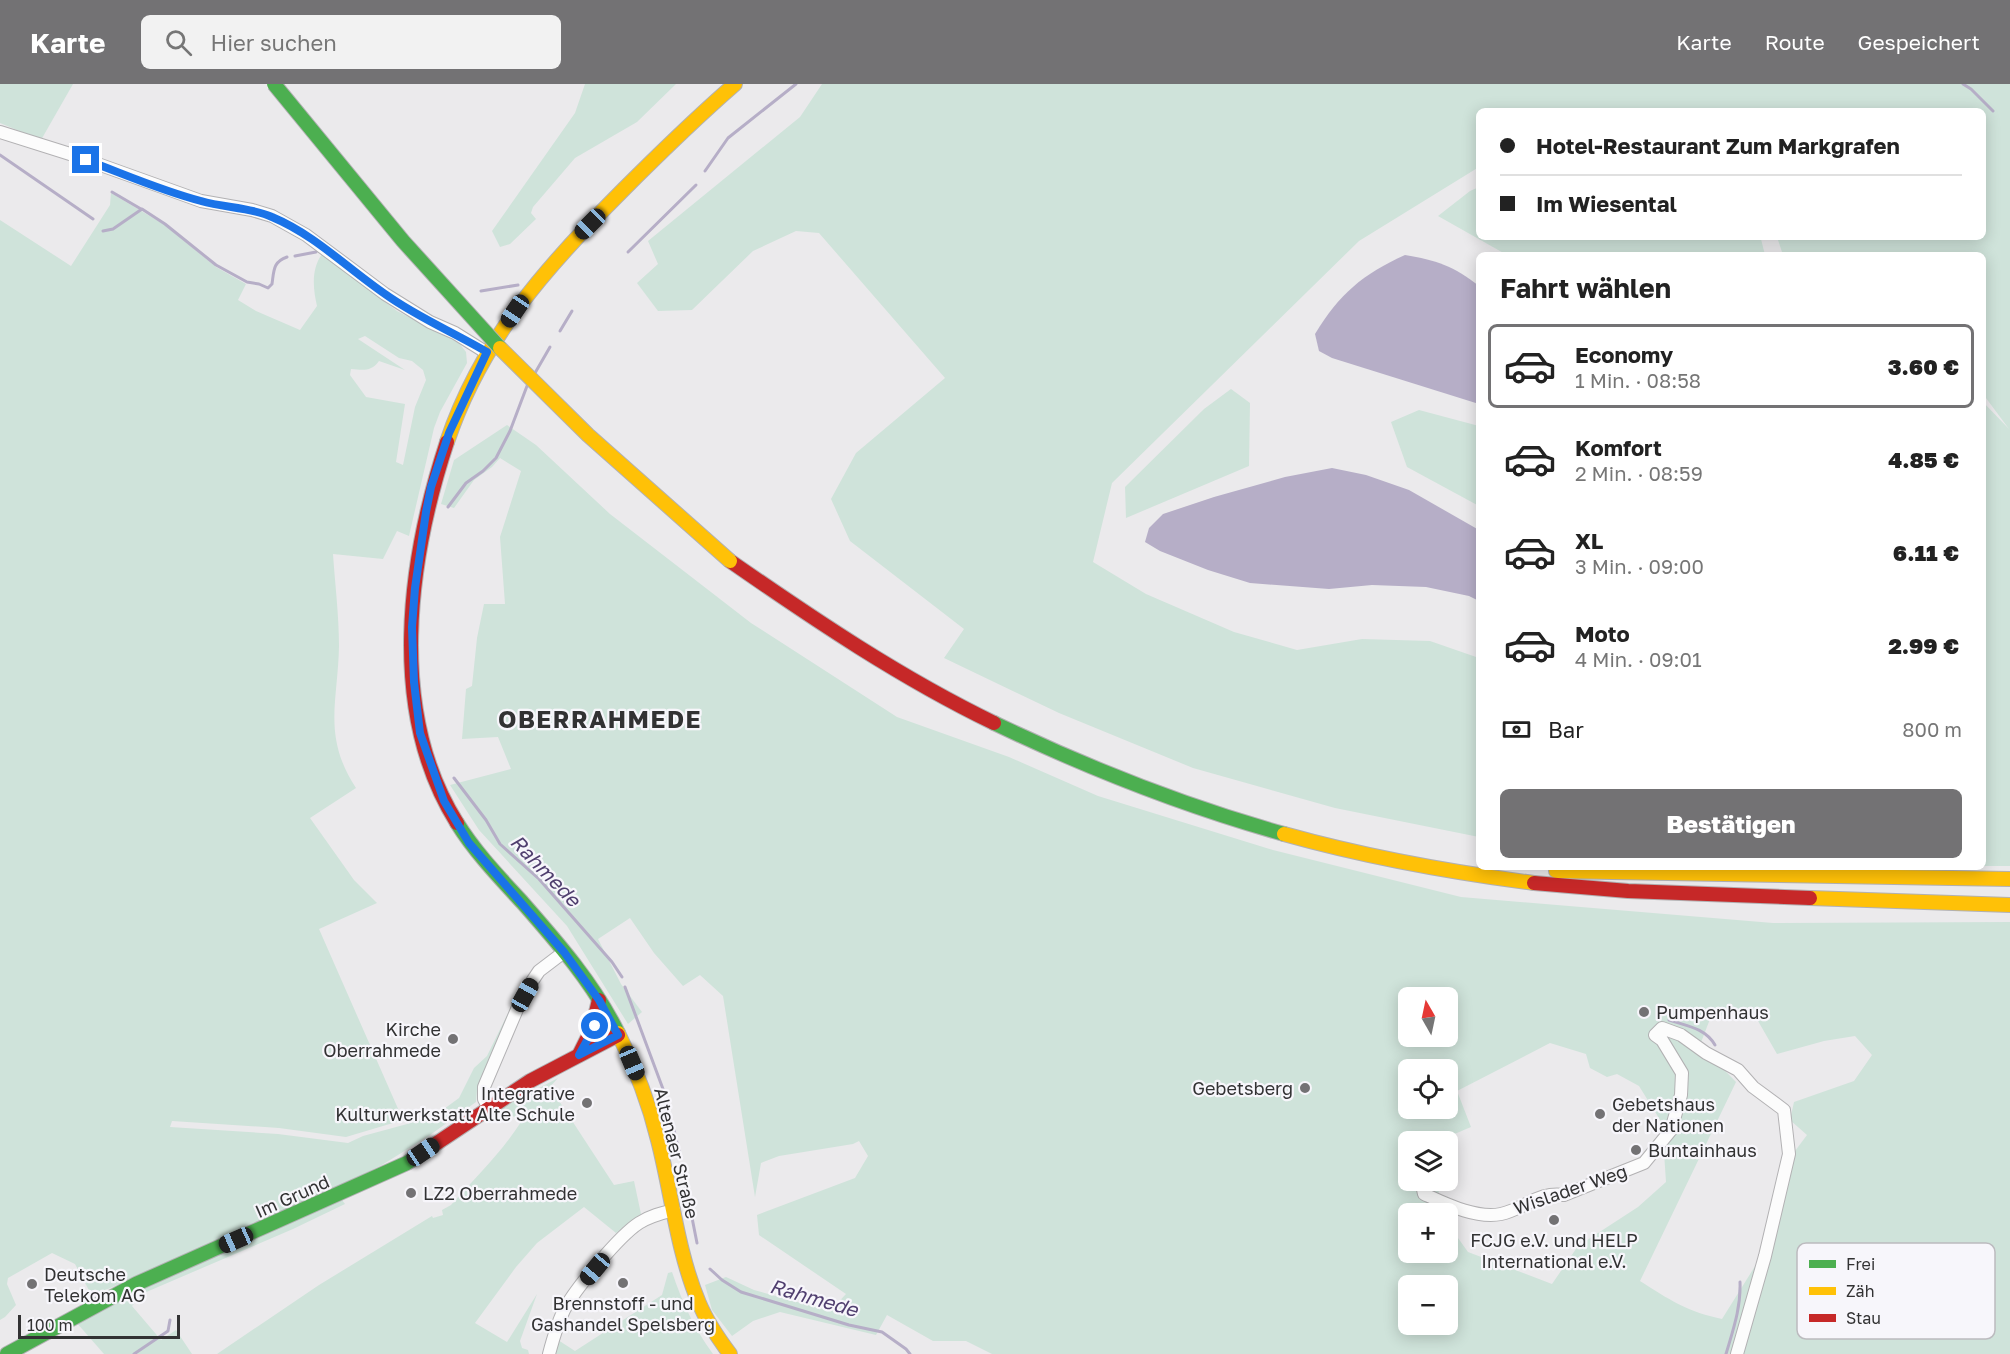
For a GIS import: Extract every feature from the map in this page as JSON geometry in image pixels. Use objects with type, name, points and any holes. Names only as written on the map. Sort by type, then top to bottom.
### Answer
[{"type":"main road","points":[[274,84],[424,266],[541,391],[639,483],[797,608],[899,672],[972,712],[1111,775],[1200,808],[1278,833],[1374,857],[1541,884],[1641,893],[2010,904]]},
{"type":"main road","points":[[287,84],[430,260],[549,390],[733,557],[908,668],[975,705],[1116,769],[1199,800],[1281,826],[1404,854],[1476,866]]},
{"type":"main road","name":"Altenaer Straße","points":[[730,1354],[712,1330],[698,1301],[682,1254],[658,1140],[643,1090],[618,1035],[599,1000],[564,952],[469,843],[444,801],[420,733],[414,682],[412,627],[415,588],[431,487],[449,433],[487,352],[521,302],[573,240],[687,125],[735,84]]},
{"type":"main road","points":[[1526,870],[2010,879]]},
{"type":"main road","points":[[579,1055],[594,1029],[598,1017],[599,1000]]},
{"type":"main road","name":"Im Grund","points":[[7,1354],[135,1284],[406,1163],[530,1081],[618,1035]]},
{"type":"street","points":[[0,132],[70,154],[201,201],[272,216],[306,235],[385,294],[430,322],[487,352]]},
{"type":"street","points":[[489,1108],[484,1099],[484,1087],[518,1007],[539,971],[564,952]]},
{"type":"street","name":"Wislader Weg","points":[[1423,1191],[1424,1194],[1445,1203],[1477,1213],[1501,1214],[1551,1193],[1564,1195],[1644,1163],[1671,1130],[1681,1095],[1682,1073],[1662,1040],[1655,1035],[1662,1028],[1681,1035],[1706,1053],[1738,1070],[1753,1087],[1784,1110],[1789,1154],[1765,1256],[1737,1354]]},
{"type":"street","points":[[549,1354],[564,1311],[575,1292],[638,1223],[674,1210]]},
{"type":"green space","points":[[0,84],[73,84],[41,140],[0,123]]},
{"type":"green space","points":[[585,84],[676,84],[637,122],[575,158],[533,207],[531,213],[536,219],[510,244],[500,247],[492,231],[575,113]]},
{"type":"green space","points":[[822,84],[2010,84],[2010,866],[1986,866],[1986,405],[2009,429],[1986,398],[1986,252],[1782,252],[1778,240],[1986,240],[1986,108],[1476,108],[1476,169],[1359,241],[1112,483],[1093,562],[1146,594],[1234,632],[1297,650],[1362,639],[1430,641],[1476,657],[1476,836],[1335,808],[1193,768],[1059,713],[944,658],[964,629],[850,541],[831,499],[856,453],[945,378],[819,233],[796,231],[753,251],[692,310],[658,311],[637,283],[658,264],[648,241],[800,117]]},
{"type":"green space","points":[[1476,188],[1476,237],[1438,216]]},
{"type":"green space","points":[[111,193],[165,225],[216,267],[246,284],[238,300],[256,311],[300,330],[317,306],[314,279],[316,266],[322,254],[397,311],[459,343],[466,352],[467,363],[440,412],[434,428],[409,536],[397,531],[383,559],[333,554],[339,646],[335,735],[345,769],[356,788],[310,818],[354,880],[377,903],[319,929],[403,1120],[346,1137],[279,1128],[172,1121],[170,1127],[278,1134],[348,1143],[363,1136],[433,1117],[459,1098],[474,1068],[487,1056],[511,1007],[477,1090],[476,1102],[430,1135],[382,1165],[319,1196],[92,1296],[75,1264],[52,1253],[8,1278],[7,1284],[16,1305],[0,1320],[0,220],[71,266],[110,205]],"holes":[[[365,336],[399,358],[412,361],[423,370],[426,380],[415,407],[403,465],[396,462],[405,404],[366,397],[350,375],[351,369],[370,369],[379,361],[405,370],[358,339]]]},
{"type":"green space","points":[[1480,240],[1761,240],[1764,252],[1502,252]]},
{"type":"green space","points":[[1231,389],[1250,403],[1249,466],[1126,518],[1125,487],[1204,409]]},
{"type":"green space","points":[[1419,410],[1476,425],[1476,504],[1407,467],[1391,422]]},
{"type":"green space","points":[[507,425],[536,445],[610,514],[751,623],[897,717],[1009,757],[1098,796],[1273,850],[1461,897],[1773,923],[2010,922],[2010,1354],[1742,1354],[1792,1155],[1807,1135],[1790,1120],[1794,1102],[1854,1081],[1872,1055],[1855,1036],[1824,1041],[1777,1054],[1750,1007],[1710,1019],[1700,1045],[1736,1082],[1640,1281],[1688,1309],[1722,1319],[1762,1255],[1733,1354],[992,1354],[966,1341],[933,1341],[887,1315],[876,1335],[780,1312],[753,1321],[732,1336],[712,1310],[705,1285],[726,1277],[754,1290],[830,1311],[846,1294],[759,1235],[757,1215],[855,1178],[868,1156],[859,1141],[853,1144],[779,1156],[761,1163],[755,1197],[723,996],[700,975],[683,986],[654,953],[630,918],[598,939],[621,984],[642,1012],[628,1024],[567,926],[479,830],[450,785],[511,769],[498,737],[462,739],[466,689],[472,686],[477,638],[484,604],[505,604],[500,537],[521,471],[500,458],[474,480],[454,508],[441,504],[454,460]],"holes":[[[1550,1043],[1586,1054],[1590,1068],[1607,1077],[1617,1074],[1639,1086],[1662,1123],[1666,1182],[1638,1207],[1578,1246],[1552,1284],[1468,1252],[1458,1238],[1458,1263],[1398,1263],[1398,1203],[1439,1203],[1439,1191],[1398,1191],[1398,1131],[1458,1133],[1471,1127],[1458,1094],[1458,1119],[1398,1119],[1398,1059],[1458,1059],[1458,1090]]]},
{"type":"green space","points":[[558,1078],[550,1087],[614,1185],[634,1181],[641,1214],[616,1233],[584,1207],[537,1243],[516,1267],[475,1323],[507,1342],[537,1294],[520,1341],[522,1348],[528,1350],[529,1354],[217,1354],[319,1285],[432,1216],[433,1218],[443,1215],[442,1210],[451,1205],[488,1165],[521,1122],[502,1108]]},
{"type":"green space","points":[[342,1200],[345,1204],[293,1229],[144,1293],[132,1306],[161,1340],[176,1330],[192,1354],[104,1354],[76,1322],[126,1296]]},
{"type":"green space","points":[[672,1272],[689,1314],[713,1354],[555,1354],[558,1340],[575,1351],[662,1295],[668,1273]]},
{"type":"shaded area","points":[[1405,255],[1426,259],[1461,273],[1476,284],[1476,403],[1332,358],[1319,351],[1315,334],[1333,307],[1364,278]]},
{"type":"shaded area","points":[[1332,468],[1366,475],[1409,490],[1476,528],[1476,600],[1426,587],[1372,585],[1329,589],[1250,583],[1208,570],[1160,551],[1145,542],[1149,528],[1163,514],[1285,477]]},
{"type":"waterway","name":"Rahmede","points":[[705,171],[728,138],[796,84]]},
{"type":"waterway","points":[[1963,84],[1993,111]]},
{"type":"waterway","points":[[0,155],[93,219]]},
{"type":"waterway","name":"Rahmede","points":[[628,252],[696,185]]},
{"type":"waterway","points":[[112,192],[141,209]]},
{"type":"waterway","points":[[103,231],[113,229],[142,209],[165,224],[216,265],[247,282],[268,288],[272,284],[277,264],[287,257]]},
{"type":"waterway","points":[[295,256],[316,252]]},
{"type":"waterway","points":[[481,291],[518,285]]},
{"type":"waterway","name":"Rahmede","points":[[560,331],[572,311]]},
{"type":"waterway","name":"Rahmede","points":[[535,373],[550,347]]},
{"type":"waterway","name":"Rahmede","points":[[448,507],[466,483],[496,458],[510,431],[527,386]]},
{"type":"waterway","name":"Rahmede","points":[[454,778],[486,820],[500,844],[539,879],[612,962],[622,977]]},
{"type":"waterway","name":"Rahmede","points":[[625,987],[663,1089]]},
{"type":"waterway","points":[[1669,1020],[1701,1031],[1715,1045]]},
{"type":"waterway","name":"Rahmede","points":[[674,1130],[679,1151]]},
{"type":"waterway","name":"Rahmede","points":[[682,1167],[697,1243]]},
{"type":"waterway","name":"Rahmede","points":[[710,1269],[741,1292],[849,1325],[882,1332],[910,1354]]},
{"type":"waterway","points":[[1726,1354],[1738,1310],[1740,1282]]},
{"type":"waterway","points":[[134,1354],[168,1331],[170,1320]]},
{"type":"traffic: fast","points":[[274,84],[403,241],[500,348]]},
{"type":"traffic: fast","points":[[994,723],[1137,785],[1284,834]]},
{"type":"traffic: fast","points":[[457,823],[479,854],[574,964],[598,998],[618,1033]]},
{"type":"traffic: fast","points":[[7,1354],[136,1284],[416,1157]]},
{"type":"traffic: slow","points":[[447,442],[461,404],[479,369],[498,337],[543,276],[595,218],[678,136],[735,84]]},
{"type":"traffic: slow","points":[[500,348],[588,435],[730,561]]},
{"type":"traffic: slow","points":[[1284,834],[1408,863],[1534,883]]},
{"type":"traffic: slow","points":[[1556,871],[2010,879]]},
{"type":"traffic: slow","points":[[1810,898],[2010,905]]},
{"type":"traffic: slow","points":[[618,1033],[641,1085],[654,1126],[691,1283],[706,1317],[730,1354]]},
{"type":"traffic: jam","points":[[447,442],[422,536],[411,635],[413,685],[420,733],[435,779],[457,823]]},
{"type":"traffic: jam","points":[[730,561],[892,668],[994,723]]},
{"type":"traffic: jam","points":[[1534,883],[1628,891],[1810,898]]},
{"type":"traffic: jam","points":[[579,1055],[592,1029],[599,1000]]},
{"type":"traffic: jam","points":[[416,1157],[530,1081],[618,1035]]},
{"type":"place","name":"Pumpenhaus","points":[[1644,1012]]},
{"type":"place","name":"Kirche Oberrahmede","points":[[453,1039]]},
{"type":"place","name":"Gebetsberg","points":[[1305,1088]]},
{"type":"place","name":"Integrative Kulturwerkstatt Alte Schule","points":[[587,1103]]},
{"type":"place","name":"Gebetshaus der Nationen","points":[[1600,1114]]},
{"type":"place","name":"Buntainhaus","points":[[1636,1150]]},
{"type":"place","name":"LZ2 Oberrahmede","points":[[411,1193]]},
{"type":"place","name":"FCJG e.V. und HELP International e.V.","points":[[1554,1220]]},
{"type":"place","name":"Brennstoff - und Gashandel Spelsberg","points":[[623,1283]]},
{"type":"place","name":"Deutsche Telekom AG","points":[[32,1284]]},
{"type":"district","name":"OBERRAHMEDE","points":[[600,718]]},
{"type":"route","points":[[86,160],[201,201],[272,216],[306,235],[385,294],[430,322],[487,352],[449,433],[431,487],[426,512],[412,627],[414,682],[420,733],[444,801],[469,843],[564,952],[599,1000],[618,1035],[579,1055],[595,1026]]}]
